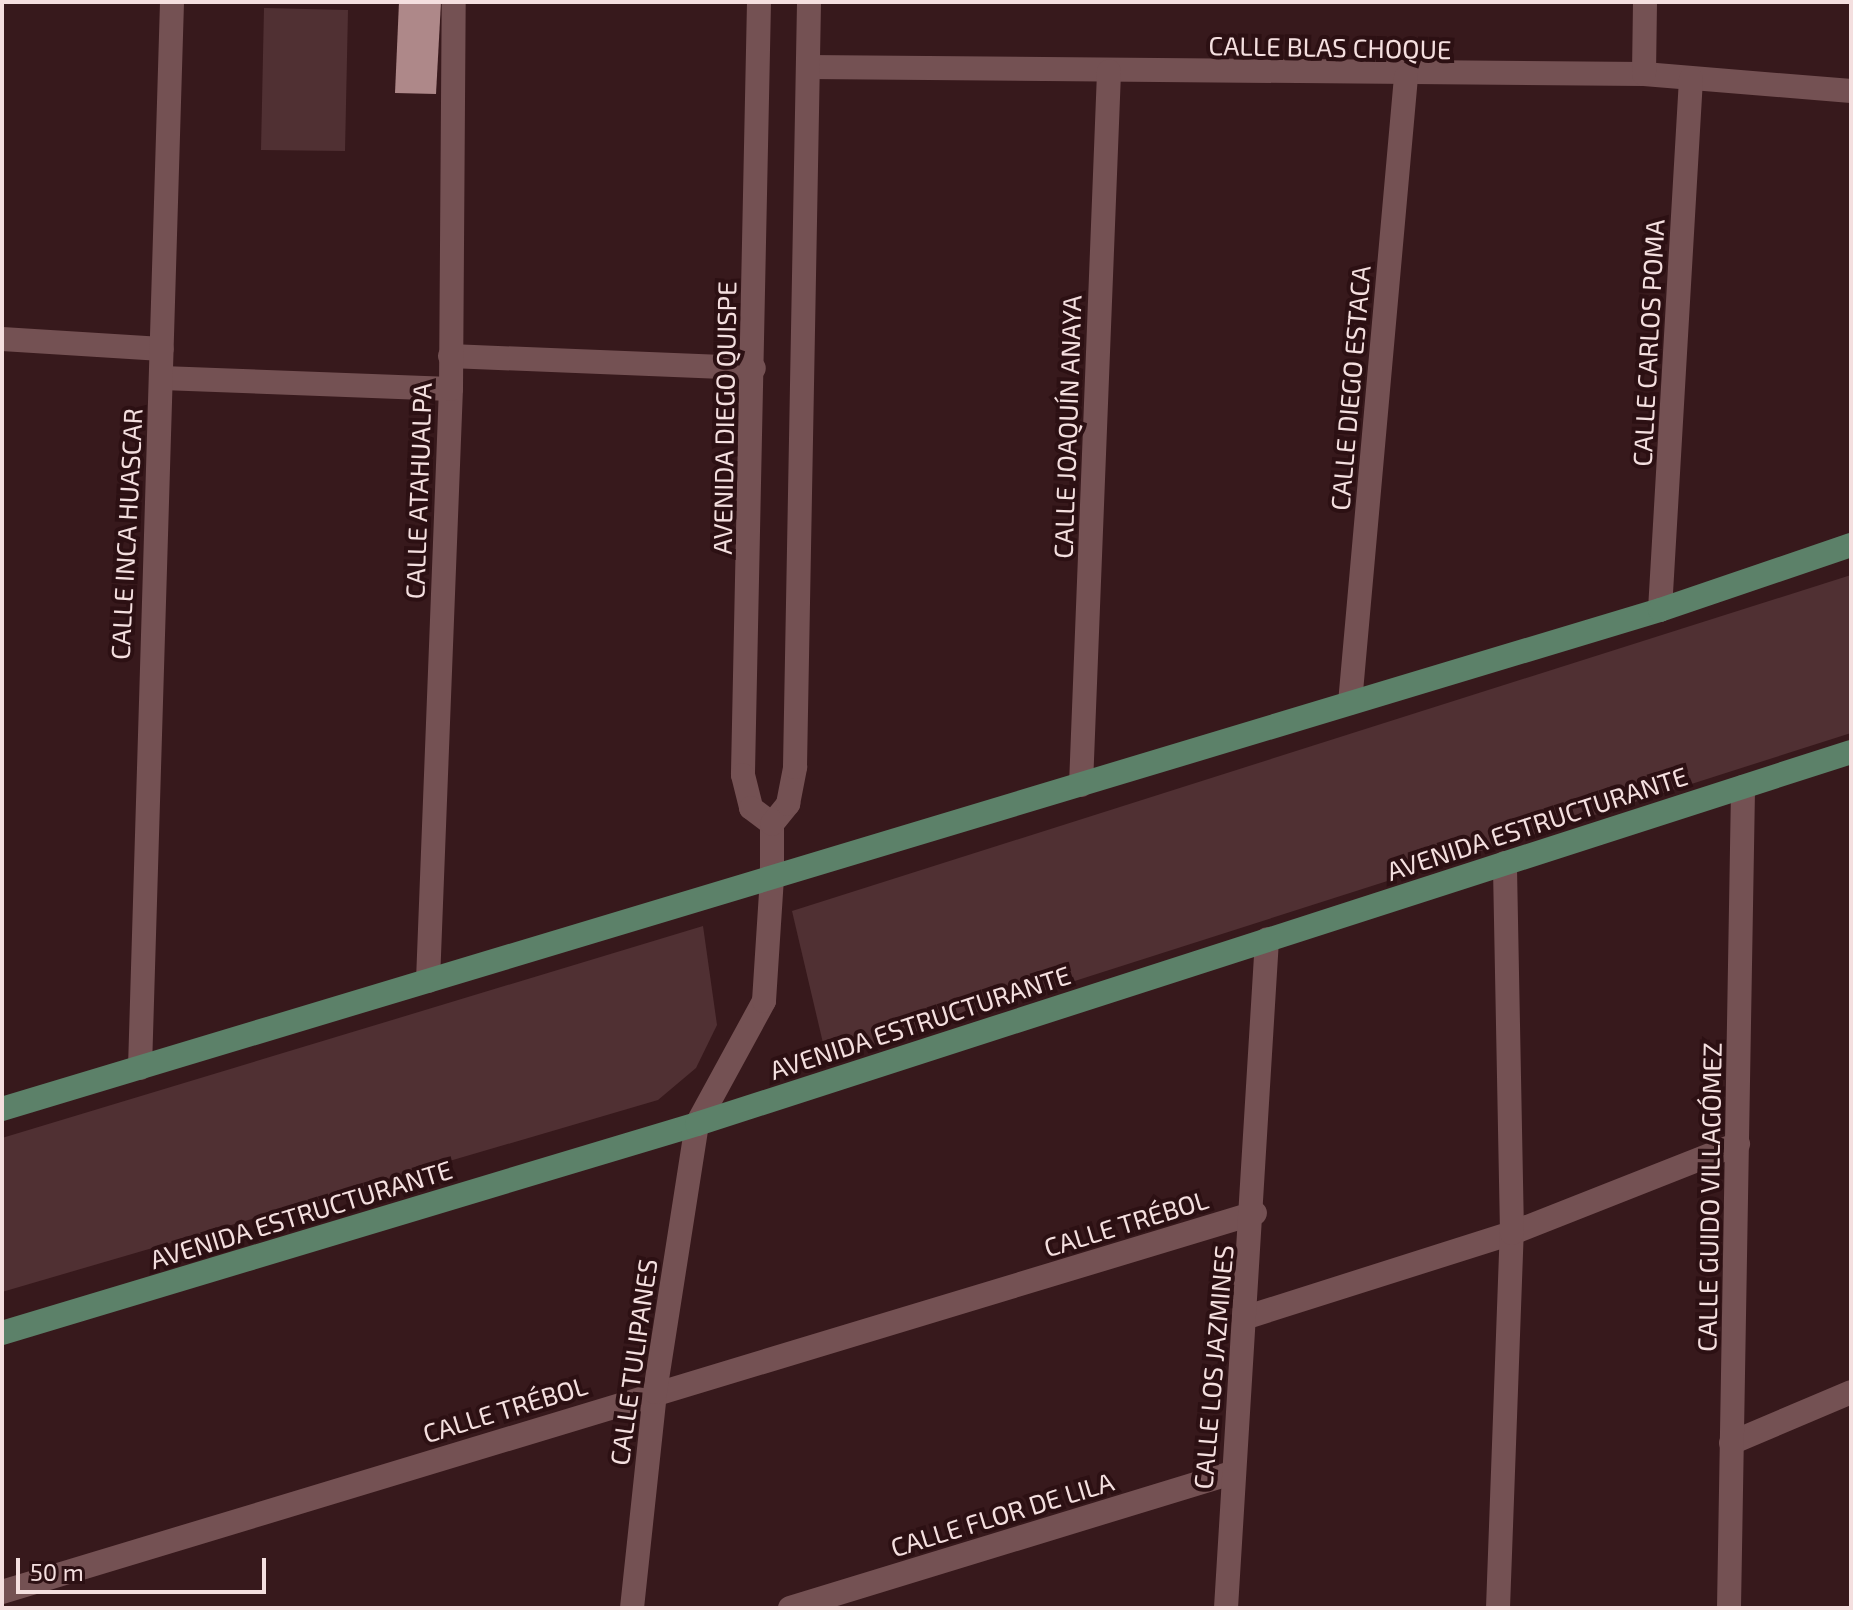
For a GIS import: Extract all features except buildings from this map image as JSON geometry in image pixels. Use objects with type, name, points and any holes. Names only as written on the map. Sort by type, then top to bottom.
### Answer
[{"type":"main road","points":[[2,1109],[1660,610],[1851,545]]},
{"type":"main road","name":"AVENIDA ESTRUCTURANTE","points":[[2,1333],[697,1124],[1851,752]]},
{"type":"street","name":"CALLE INCA HUASCAR","points":[[140,1068],[172,2]]},
{"type":"street","name":"CALLE ATAHUALPA","points":[[428,981],[451,389],[454,2]]},
{"type":"street","name":"AVENIDA DIEGO QUISPE","points":[[759,2],[754,368],[743,775],[751,808],[772,824]]},
{"type":"street","points":[[697,1124],[764,1001],[772,824],[788,804],[795,767],[809,2]]},
{"type":"street","points":[[1644,74],[1645,2]]},
{"type":"street","name":"CALLE BLAS CHOQUE","points":[[808,67],[1406,77],[1644,74],[1851,91]]},
{"type":"street","name":"CALLE JOAQUÍN ANAYA","points":[[1081,785],[1109,72]]},
{"type":"street","name":"CALLE DIEGO ESTACA","points":[[1350,703],[1406,77]]},
{"type":"street","name":"CALLE CARLOS POMA","points":[[1660,610],[1691,79]]},
{"type":"street","points":[[2,339],[162,349]]},
{"type":"street","points":[[450,356],[754,368]]},
{"type":"street","points":[[162,378],[451,389]]},
{"type":"street","name":"CALLE GUIDO VILLAGÓMEZ","points":[[1729,1608],[1743,787]]},
{"type":"street","points":[[1498,1608],[1512,1233],[1505,863]]},
{"type":"street","name":"CALLE LOS JAZMINES","points":[[1226,1608],[1231,1473],[1255,1213],[1267,939]]},
{"type":"street","name":"CALLE TULIPANES","points":[[632,1608],[655,1392],[697,1124]]},
{"type":"street","points":[[1244,1318],[1512,1233],[1738,1144]]},
{"type":"street","name":"CALLE TRÉBOL","points":[[2,1592],[1255,1213]]},
{"type":"street","points":[[1731,1443],[1851,1392]]},
{"type":"street","name":"CALLE FLOR DE LILA","points":[[790,1608],[1231,1473]]},
{"type":"shaded area","points":[[264,8],[348,10],[345,151],[261,150]]},
{"type":"shaded area","points":[[1851,575],[1851,733],[827,1060],[792,911]]},
{"type":"shaded area","points":[[703,926],[717,1025],[696,1068],[658,1100],[2,1292],[2,1138]]}]
